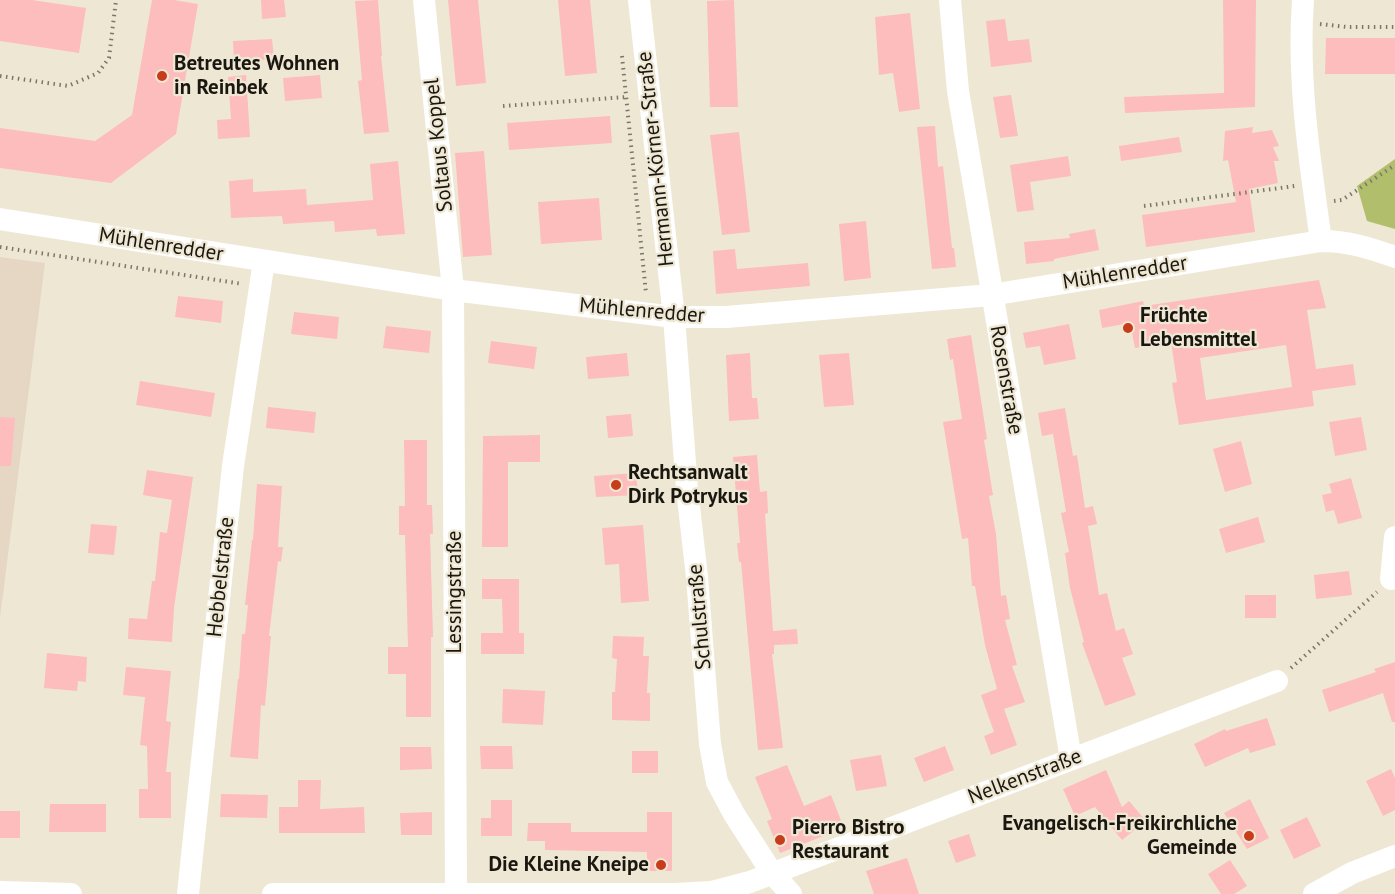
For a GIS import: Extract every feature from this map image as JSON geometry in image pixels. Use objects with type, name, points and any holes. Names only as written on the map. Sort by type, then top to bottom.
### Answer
[{"type":"street","name":"Soltaus Koppel","points":[[424,0],[453,290]]},
{"type":"street","name":"Hermann-Körner-Straße","points":[[639,0],[674,317]]},
{"type":"street","name":"Rosenstraße","points":[[950,0],[958,91],[1071,759]]},
{"type":"street","points":[[1303,11],[1304,109],[1321,242]]},
{"type":"street","name":"Mühlenredder","points":[[0,219],[453,290],[674,317],[726,317],[991,295],[1321,242],[1361,245],[1395,257]]},
{"type":"street","name":"Hebbelstraße","points":[[188,894],[233,466],[264,261]]},
{"type":"street","name":"Lessingstraße","points":[[453,290],[456,893]]},
{"type":"street","name":"Schulstraße","points":[[674,317],[710,744],[717,782],[734,814],[772,873],[791,894]]},
{"type":"street","points":[[1391,579],[1395,537]]},
{"type":"street","name":"Nelkenstraße","points":[[273,894],[700,893],[724,889],[772,873],[1277,681]]},
{"type":"street","points":[[1314,894],[1353,873],[1395,856]]},
{"type":"street","points":[[0,892],[71,894]]},
{"type":"path","points":[[0,76],[68,86],[98,73],[109,58],[116,0]]},
{"type":"path","points":[[1303,11],[1347,27],[1395,27]]},
{"type":"path","points":[[622,54],[648,315]]},
{"type":"path","points":[[503,106],[626,97]]},
{"type":"path","points":[[1144,207],[1315,194],[1342,200],[1395,165]]},
{"type":"path","points":[[0,247],[260,287]]},
{"type":"path","points":[[1277,681],[1391,579]]},
{"type":"shaded area","points":[[0,257],[45,263],[0,618]]},
{"type":"green space","points":[[1395,159],[1395,229],[1367,221],[1357,186]]},
{"type":"building","points":[[0,0],[32,0],[86,8],[79,53],[0,41]]},
{"type":"building","name":"Betreutes Wohnen in Reinbek","points":[[152,0],[174,0],[198,4],[176,134],[111,183],[0,168],[0,128],[95,141],[132,115]]},
{"type":"building","points":[[261,0],[284,0],[286,17],[262,19]]},
{"type":"building","points":[[378,0],[389,132],[364,134],[358,81],[362,80],[355,1]]},
{"type":"building","points":[[448,0],[478,0],[486,83],[456,86]]},
{"type":"building","points":[[558,0],[590,0],[597,73],[565,76]]},
{"type":"building","points":[[734,0],[738,107],[710,107],[707,1]]},
{"type":"building","points":[[1223,0],[1256,0],[1255,107],[1125,113],[1124,97],[1224,93]]},
{"type":"building","points":[[910,13],[920,109],[899,112],[893,73],[879,75],[875,17]]},
{"type":"building","points":[[1005,19],[1008,41],[1029,39],[1032,62],[991,67],[986,21]]},
{"type":"building","points":[[1326,38],[1395,38],[1395,74],[1325,74]]},
{"type":"building","points":[[272,39],[274,59],[234,62],[233,41]]},
{"type":"building","points":[[246,75],[250,137],[218,139],[217,120],[231,119],[228,77]]},
{"type":"building","points":[[320,75],[322,98],[285,101],[283,78]]},
{"type":"building","points":[[1011,95],[1018,136],[1000,138],[993,97]]},
{"type":"building","points":[[610,116],[612,143],[509,150],[507,123]]},
{"type":"building","points":[[935,126],[938,167],[943,166],[956,267],[932,269],[917,127]]},
{"type":"building","points":[[1253,127],[1252,133],[1272,130],[1279,146],[1273,147],[1279,161],[1274,161],[1278,183],[1249,189],[1255,232],[1146,247],[1142,215],[1236,202],[1228,160],[1223,161],[1225,131]]},
{"type":"building","points":[[739,132],[750,232],[722,235],[710,135]]},
{"type":"building","points":[[1179,137],[1182,152],[1121,161],[1119,146]]},
{"type":"building","points":[[484,151],[492,255],[463,257],[455,153]]},
{"type":"building","points":[[1068,156],[1071,176],[1030,182],[1034,210],[1017,212],[1010,165]]},
{"type":"building","points":[[398,161],[405,234],[377,236],[376,229],[335,232],[334,221],[283,224],[282,216],[231,218],[229,181],[253,179],[253,192],[306,189],[307,205],[373,200],[370,164]]},
{"type":"building","points":[[599,198],[602,240],[541,244],[538,202]]},
{"type":"building","points":[[866,221],[871,278],[844,281],[839,224]]},
{"type":"building","points":[[1095,229],[1099,250],[1054,259],[1054,261],[1026,264],[1024,242],[1070,238],[1069,234]]},
{"type":"building","points":[[735,249],[737,269],[808,263],[810,286],[716,294],[713,251]]},
{"type":"building","points":[[1319,280],[1326,308],[1307,310],[1316,369],[1353,364],[1356,385],[1312,391],[1314,406],[1179,425],[1172,383],[1177,382],[1171,342],[1135,348],[1130,323],[1102,328],[1099,310],[1143,301],[1144,306]],"holes":[[[1286,345],[1292,387],[1206,400],[1200,358]]]},
{"type":"building","points":[[178,296],[223,301],[221,323],[175,317]]},
{"type":"building","points":[[294,312],[339,317],[337,339],[291,334]]},
{"type":"building","points":[[1069,324],[1076,359],[1044,365],[1040,346],[1026,348],[1023,333]]},
{"type":"building","points":[[386,326],[431,331],[429,353],[383,348]]},
{"type":"building","points":[[971,335],[987,439],[984,440],[993,495],[989,496],[996,534],[1001,596],[1006,595],[1010,619],[1005,620],[1017,665],[1012,666],[1025,702],[1004,709],[1017,745],[991,755],[984,736],[994,732],[981,695],[997,689],[985,645],[975,586],[972,586],[968,538],[962,539],[943,422],[962,419],[953,359],[950,360],[947,339]]},
{"type":"building","points":[[491,341],[537,347],[534,369],[488,363]]},
{"type":"building","points":[[627,353],[629,376],[588,379],[586,357]]},
{"type":"building","points":[[750,353],[752,398],[757,398],[759,419],[729,421],[726,355]]},
{"type":"building","points":[[849,353],[854,405],[824,407],[819,355]]},
{"type":"building","points":[[140,381],[215,393],[211,417],[136,405]]},
{"type":"building","points":[[268,407],[316,412],[314,433],[266,428]]},
{"type":"building","points":[[1065,408],[1073,456],[1077,455],[1085,508],[1093,506],[1097,524],[1088,526],[1099,595],[1107,593],[1116,631],[1124,628],[1133,654],[1122,658],[1136,695],[1105,706],[1082,643],[1084,642],[1070,588],[1065,553],[1069,552],[1061,513],[1066,512],[1053,434],[1042,436],[1038,413]]},
{"type":"building","points":[[631,414],[633,436],[608,438],[606,416]]},
{"type":"building","points":[[0,417],[15,418],[11,466],[0,466]]},
{"type":"building","points":[[1361,417],[1367,450],[1335,456],[1329,422]]},
{"type":"building","points":[[540,435],[540,462],[508,462],[508,547],[482,547],[483,436]]},
{"type":"building","points":[[404,440],[427,440],[427,505],[432,505],[433,534],[430,534],[433,637],[431,637],[431,717],[406,717],[406,674],[388,674],[388,647],[408,647],[405,535],[399,535],[399,506],[405,506]]},
{"type":"building","points":[[1241,441],[1252,484],[1225,492],[1213,449]]},
{"type":"building","points":[[757,455],[760,492],[767,491],[768,513],[765,514],[773,631],[797,629],[798,644],[774,645],[774,654],[772,654],[783,748],[758,750],[741,562],[739,562],[737,543],[740,543],[733,457]]},
{"type":"building","points":[[147,470],[193,477],[174,608],[172,642],[128,639],[129,618],[147,619],[152,581],[155,581],[160,532],[167,533],[172,500],[143,495]]},
{"type":"building","name":"Rechtsanwalt Dirk Potrykus","points":[[636,473],[638,495],[596,497],[594,476]]},
{"type":"building","points":[[1351,478],[1362,518],[1338,524],[1334,510],[1326,512],[1322,495],[1332,493],[1329,484]]},
{"type":"building","points":[[257,484],[282,486],[278,547],[283,547],[281,562],[278,561],[269,636],[271,636],[265,706],[261,705],[258,759],[230,757],[242,634],[245,634],[248,605],[245,605]]},
{"type":"building","points":[[1258,517],[1265,542],[1226,553],[1219,529]]},
{"type":"building","points":[[91,524],[117,526],[114,555],[88,553]]},
{"type":"building","points":[[643,525],[649,601],[621,603],[619,564],[605,565],[602,528]]},
{"type":"building","points":[[1349,571],[1352,595],[1316,599],[1314,575]]},
{"type":"building","points":[[482,579],[519,579],[519,633],[524,633],[524,654],[481,654],[481,633],[503,633],[502,599],[482,599]]},
{"type":"building","points":[[1245,595],[1276,595],[1276,618],[1245,618]]},
{"type":"building","points":[[613,636],[644,637],[643,656],[649,656],[647,693],[650,693],[650,721],[612,720],[612,692],[615,692],[617,659],[612,658]]},
{"type":"building","points":[[47,653],[87,657],[86,682],[78,681],[77,691],[44,688]]},
{"type":"building","points":[[1395,662],[1395,722],[1392,722],[1383,693],[1329,712],[1322,690],[1376,672],[1374,669]]},
{"type":"building","points":[[126,667],[171,671],[166,721],[171,722],[166,772],[171,772],[171,818],[139,818],[139,789],[148,789],[147,746],[140,745],[145,697],[123,695]]},
{"type":"building","points":[[503,689],[545,691],[543,725],[502,723]]},
{"type":"building","points":[[1267,718],[1276,745],[1250,753],[1248,748],[1205,767],[1194,744],[1225,729],[1226,731]]},
{"type":"building","points":[[480,746],[512,746],[513,769],[481,769]]},
{"type":"building","points":[[945,746],[954,770],[924,782],[914,758]]},
{"type":"building","points":[[400,747],[431,747],[432,769],[400,770]]},
{"type":"building","points":[[632,751],[658,751],[658,773],[632,773]]},
{"type":"building","points":[[881,755],[887,786],[856,791],[850,760]]},
{"type":"building","points":[[787,765],[804,806],[831,795],[844,828],[780,853],[767,821],[772,819],[755,777]]},
{"type":"building","points":[[1391,769],[1395,778],[1395,810],[1383,816],[1366,781]]},
{"type":"building","points":[[1106,770],[1122,807],[1129,801],[1146,821],[1122,840],[1095,807],[1075,816],[1063,789]]},
{"type":"building","points":[[298,780],[321,780],[320,809],[364,807],[365,833],[279,833],[279,807],[298,807]]},
{"type":"building","points":[[221,794],[268,795],[267,818],[220,817]]},
{"type":"building","points":[[1250,799],[1269,838],[1247,849],[1224,813]]},
{"type":"building","points":[[491,800],[512,800],[512,836],[481,836],[481,818],[491,818]]},
{"type":"building","points":[[50,804],[106,804],[106,832],[49,832]]},
{"type":"building","points":[[0,811],[20,811],[20,838],[0,838]]},
{"type":"building","points":[[432,812],[432,835],[401,835],[400,813]]},
{"type":"building","points":[[647,812],[672,812],[672,871],[647,871],[647,852],[545,850],[545,841],[527,841],[528,823],[571,823],[571,832],[647,832]]},
{"type":"building","points":[[1307,817],[1321,846],[1294,859],[1280,830]]},
{"type":"building","points":[[969,834],[976,856],[956,863],[948,841]]},
{"type":"building","points":[[907,858],[919,894],[874,894],[866,871]]},
{"type":"building","points":[[1230,860],[1247,886],[1234,894],[1221,894],[1208,874]]},
{"type":"place","name":"Betreutes Wohnen in Reinbek","points":[[162,76]]},
{"type":"place","name":"Früchte Lebensmittel","points":[[1128,328]]},
{"type":"place","name":"Rechtsanwalt Dirk Potrykus","points":[[616,485]]},
{"type":"place","name":"Evangelisch-Freikirchliche Gemeinde","points":[[1249,836]]},
{"type":"place","name":"Pierro Bistro Restaurant","points":[[780,840]]},
{"type":"place","name":"Die Kleine Kneipe","points":[[661,865]]}]
